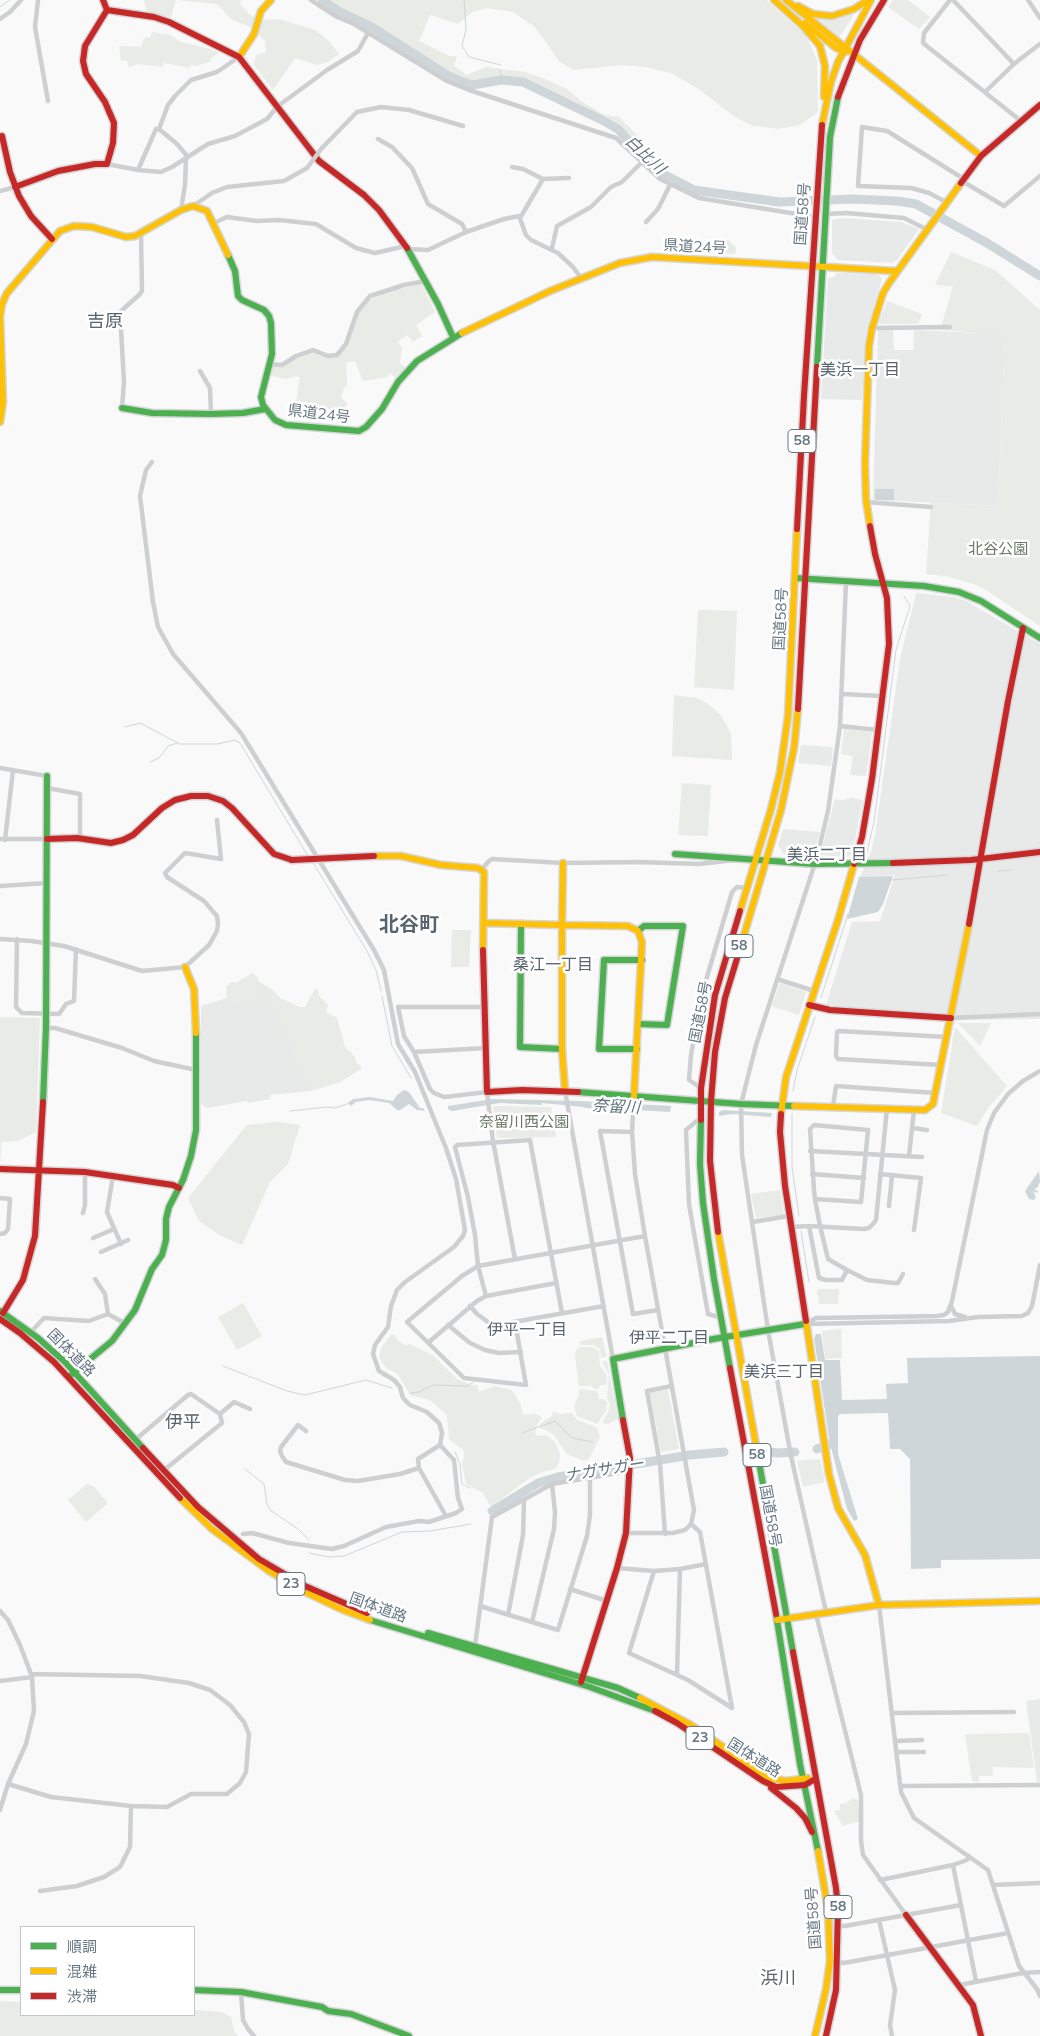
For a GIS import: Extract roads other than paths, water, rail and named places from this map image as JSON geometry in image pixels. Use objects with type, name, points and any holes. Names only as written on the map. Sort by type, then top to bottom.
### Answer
[{"type":"main road","points":[[103,0],[108,10]]},
{"type":"main road","points":[[239,57],[254,34],[261,11],[271,0]]},
{"type":"main road","points":[[775,0],[836,48],[844,49]]},
{"type":"main road","points":[[775,0],[803,26],[820,46],[826,74],[824,111]]},
{"type":"main road","points":[[787,0],[844,49],[981,156]]},
{"type":"main road","points":[[787,0],[806,10],[825,16],[840,14],[854,9],[868,0]]},
{"type":"main road","name":"国道58号","points":[[815,2036],[826,1989],[830,1953],[828,1909],[818,1842],[803,1777],[703,1203],[700,1118],[701,1088],[715,995],[771,809],[788,716],[816,192],[824,111],[831,82],[844,49],[872,0]]},
{"type":"main road","name":"国道58号","points":[[826,2036],[836,1990],[838,1962],[836,1888],[735,1335],[713,1200],[710,1101],[715,1052],[725,998],[781,810],[794,748],[798,716],[821,266],[830,137],[838,97],[853,55],[884,0]]},
{"type":"main road","points":[[108,10],[154,17],[168,22],[239,57],[319,161],[364,195],[379,210],[407,247],[453,337]]},
{"type":"main road","points":[[15,187],[58,171],[95,164],[107,164],[113,143],[114,123],[105,102],[86,74],[83,60],[85,46],[108,10]]},
{"type":"main road","points":[[879,1605],[865,1555],[838,1508],[824,1448],[789,1216],[780,1132],[782,1104],[786,1077],[855,865],[865,824],[890,633],[889,610],[875,554],[866,502],[865,463],[869,346],[872,328],[884,293],[896,272],[945,203],[981,156],[1040,105]]},
{"type":"main road","points":[[2,136],[15,187],[31,216],[52,239]]},
{"type":"main road","points":[[0,422],[3,402],[0,316],[2,304],[7,294],[52,239],[60,231],[74,226],[92,227],[126,237],[141,234],[181,210],[193,206]]},
{"type":"main road","name":"県道24号","points":[[193,206],[207,211],[214,222],[235,271],[238,296],[242,300],[264,310],[269,316],[272,354],[261,397],[265,409],[276,420],[286,425],[359,431],[374,420],[398,382],[417,361],[453,337],[581,278],[620,263],[652,257],[812,265],[896,272]]},
{"type":"main road","points":[[122,408],[152,413],[211,414],[243,413],[265,409]]},
{"type":"main road","points":[[795,578],[935,587],[966,594],[981,601],[1040,638]]},
{"type":"main road","points":[[47,838],[77,838],[111,843],[124,840],[133,835],[162,808],[175,800],[192,796],[208,796],[223,801],[242,816],[266,847],[274,854],[292,860],[401,856],[442,865],[482,869],[484,876],[488,1095],[522,1090],[634,1099],[701,1100],[741,1104],[925,1110],[933,1104],[936,1093],[1023,628]]},
{"type":"main road","points":[[1,1314],[19,1287],[29,1263],[35,1236],[40,1170],[46,1028],[47,776]]},
{"type":"main road","points":[[675,854],[814,864],[855,865],[981,859],[1040,852]]},
{"type":"main road","points":[[563,863],[562,1049],[566,1095]]},
{"type":"main road","points":[[484,923],[628,926],[638,932],[643,948],[634,1099]]},
{"type":"main road","points":[[521,924],[520,1047],[562,1049]]},
{"type":"main road","points":[[638,932],[644,926],[683,926],[668,1024],[639,1024]]},
{"type":"main road","points":[[637,1049],[599,1049],[604,960],[642,960]]},
{"type":"main road","points":[[69,1377],[112,1341],[135,1310],[152,1269],[162,1254],[166,1240],[167,1213],[189,1164],[196,1140],[195,995],[185,967]]},
{"type":"main road","points":[[809,1005],[830,1010],[951,1018]]},
{"type":"main road","points":[[0,1169],[85,1172],[173,1185],[179,1188]]},
{"type":"main road","name":"国体道路","points":[[1,1314],[31,1332],[74,1371],[163,1471],[229,1535],[259,1558],[305,1586],[392,1624],[618,1688],[656,1705],[691,1725],[769,1778],[786,1781],[803,1777],[815,1779]]},
{"type":"main road","name":"国体道路","points":[[1,1314],[69,1377],[212,1530],[269,1571],[303,1591],[344,1610],[399,1630],[580,1684],[656,1711],[685,1728],[763,1781],[782,1788],[805,1785],[815,1779]]},
{"type":"main road","points":[[580,1684],[607,1601],[626,1533],[630,1458],[613,1359],[735,1335],[805,1324]]},
{"type":"main road","points":[[777,1620],[879,1605],[1040,1601]]},
{"type":"main road","points":[[763,1781],[796,1808],[805,1818],[818,1842]]},
{"type":"main road","points":[[906,1915],[959,1985],[975,2010],[981,2036]]},
{"type":"main road","points":[[0,1990],[20,1990]]},
{"type":"main road","points":[[195,1990],[241,1992],[301,2003],[351,2014],[409,2036]]},
{"type":"street","points":[[0,18],[10,12],[21,0]]},
{"type":"street","points":[[38,0],[35,27],[48,101]]},
{"type":"street","points":[[311,0],[447,81],[616,138],[641,163],[670,185],[699,198],[815,214]]},
{"type":"street","points":[[1014,64],[952,0],[924,33],[923,43],[1021,121]]},
{"type":"street","points":[[1028,0],[1040,18]]},
{"type":"street","points":[[107,164],[161,172],[208,144],[234,136],[267,119],[278,106],[327,70],[358,51],[368,33]]},
{"type":"street","points":[[985,92],[1014,64],[1040,44]]},
{"type":"street","points":[[138,170],[156,130],[159,129],[168,105],[192,80],[217,72],[239,57]]},
{"type":"street","points":[[193,206],[212,193],[227,187],[284,181],[307,168],[322,148],[357,112],[381,107],[409,110],[463,126]]},
{"type":"street","points":[[945,203],[929,193],[911,188],[858,186],[862,127],[887,131],[1004,206],[1040,176]]},
{"type":"street","points":[[159,129],[176,144],[187,158],[181,210]]},
{"type":"street","points":[[378,139],[392,147],[412,168],[428,204],[462,224],[466,232]]},
{"type":"street","points":[[552,248],[557,226],[591,207],[610,187],[622,182],[641,163]]},
{"type":"street","points":[[512,168],[523,169],[543,179],[569,178]]},
{"type":"street","points":[[543,179],[520,218],[526,235],[531,240],[552,248],[573,266],[581,278]]},
{"type":"street","points":[[646,222],[658,209],[670,185]]},
{"type":"street","points":[[0,191],[15,187]]},
{"type":"street","points":[[825,213],[904,218],[926,229]]},
{"type":"street","points":[[214,222],[227,217],[258,221],[279,220],[316,224],[356,248],[375,253],[407,247],[428,250],[466,232],[504,219],[519,216],[520,218]]},
{"type":"street","points":[[122,408],[124,382],[120,312],[142,290],[141,234]]},
{"type":"street","points":[[270,364],[282,365],[296,356],[312,350],[328,356],[337,355],[346,344],[357,312],[370,296],[404,285],[426,281]]},
{"type":"street","points":[[0,290],[7,294]]},
{"type":"street","points":[[872,328],[950,327]]},
{"type":"street","points":[[200,371],[210,388],[211,414]]},
{"type":"street","points":[[152,462],[146,470],[140,496],[153,602],[158,627],[173,654],[241,733],[374,950],[384,970],[398,1044],[415,1072],[446,1148],[456,1179],[465,1230],[463,1236],[454,1247],[405,1282],[397,1290],[391,1306],[388,1327],[375,1345],[372,1354],[379,1370],[394,1380],[410,1405],[428,1412],[440,1423],[442,1434],[440,1445],[418,1459],[419,1468],[446,1516]]},
{"type":"street","points":[[866,502],[931,507]]},
{"type":"street","points":[[826,1612],[791,1456],[768,1330],[742,1155],[741,1104],[752,1059],[814,864],[828,811],[840,726],[846,582]]},
{"type":"street","points":[[842,694],[882,696]]},
{"type":"street","points":[[840,726],[878,730]]},
{"type":"street","points":[[0,768],[47,776]]},
{"type":"street","points":[[13,770],[2,839],[47,838]]},
{"type":"street","points":[[47,788],[80,794],[80,836]]},
{"type":"street","points":[[0,939],[47,943],[142,970],[185,967],[209,944],[218,923],[214,912],[204,901],[167,877],[165,873],[185,853],[221,859],[217,820]]},
{"type":"street","points":[[482,869],[492,859],[563,863],[638,862],[700,864],[743,859]]},
{"type":"street","points":[[0,886],[47,883]]},
{"type":"street","points":[[701,1088],[688,1080],[702,994],[732,892],[737,887],[747,888]]},
{"type":"street","points":[[17,939],[16,1007],[22,1013],[59,1014],[66,1004],[74,1002],[76,950]]},
{"type":"street","points":[[777,979],[814,991]]},
{"type":"street","points":[[485,1007],[398,1007],[404,1036],[414,1052],[430,1089],[434,1093],[444,1097],[488,1095],[493,1141],[515,1259]]},
{"type":"street","points":[[951,1018],[1040,1014]]},
{"type":"street","points":[[46,1028],[55,1028],[122,1048],[154,1060],[196,1070]]},
{"type":"street","points":[[941,1065],[838,1059],[836,1056],[837,1032],[947,1037]]},
{"type":"street","points":[[414,1052],[486,1048]]},
{"type":"street","points":[[805,1324],[816,1318],[941,1316],[946,1314],[951,1306],[987,1130],[994,1113],[1008,1094],[1025,1079],[1040,1071]]},
{"type":"street","points":[[833,1106],[836,1086],[936,1093]]},
{"type":"street","points":[[566,1095],[613,1359]]},
{"type":"street","points":[[626,1533],[678,1533],[685,1530],[691,1524],[694,1510],[635,1174],[632,1132],[634,1099]]},
{"type":"street","points":[[791,1227],[820,1226],[864,1229],[869,1228],[876,1220],[887,1108]]},
{"type":"street","points":[[909,1156],[914,1110]]},
{"type":"street","points":[[700,1118],[686,1130],[689,1204],[708,1314],[722,1318]]},
{"type":"street","points":[[815,1199],[861,1202],[869,1133],[866,1129],[814,1126],[810,1129],[810,1151],[815,1199],[828,1259],[867,1280],[898,1283],[903,1274]]},
{"type":"street","points":[[912,1128],[927,1130]]},
{"type":"street","points":[[632,1132],[600,1131],[633,1314],[658,1310]]},
{"type":"street","points":[[486,1296],[478,1266],[475,1235],[455,1147],[457,1145],[493,1141],[530,1140],[562,1313]]},
{"type":"street","points":[[810,1151],[922,1157]]},
{"type":"street","points":[[83,1213],[86,1204],[85,1172]]},
{"type":"street","points":[[812,1174],[864,1178]]},
{"type":"street","points":[[880,1174],[922,1178],[914,1230]]},
{"type":"street","points":[[113,1176],[107,1212],[121,1244]]},
{"type":"street","points":[[889,1206],[892,1176]]},
{"type":"street","points":[[0,1198],[10,1199],[8,1229],[6,1233],[0,1234]]},
{"type":"street","points":[[752,1222],[789,1216]]},
{"type":"street","points":[[809,1226],[819,1278],[842,1280],[847,1270]]},
{"type":"street","points":[[93,1238],[114,1229]]},
{"type":"street","points":[[515,1322],[526,1385],[464,1378],[407,1322],[462,1276],[478,1266],[645,1236]]},
{"type":"street","points":[[101,1252],[128,1240]]},
{"type":"street","points":[[951,1306],[954,1314],[960,1317],[1020,1316],[1028,1313],[1033,1303],[1040,1264]]},
{"type":"street","points":[[95,1279],[105,1294],[108,1314]]},
{"type":"street","points":[[429,1342],[470,1306],[486,1296],[556,1283]]},
{"type":"street","points":[[470,1306],[488,1322],[502,1324],[604,1306]]},
{"type":"street","points":[[31,1332],[44,1318],[89,1321],[108,1314],[126,1324]]},
{"type":"street","points":[[805,1324],[949,1321],[976,1317]]},
{"type":"street","points":[[448,1325],[470,1343],[485,1350],[499,1353],[521,1352]]},
{"type":"street","points":[[665,1534],[659,1455],[647,1391],[672,1386]]},
{"type":"street","points":[[135,1440],[191,1394],[220,1414],[222,1424],[163,1471]]},
{"type":"street","points":[[220,1414],[234,1402],[250,1409]]},
{"type":"street","points":[[306,1431],[298,1425],[281,1447],[282,1456],[286,1462],[345,1480],[358,1481],[400,1474],[419,1468]]},
{"type":"street","points":[[243,1534],[332,1549],[344,1546],[386,1527],[419,1521],[429,1522],[462,1509],[458,1498],[454,1460],[440,1445]]},
{"type":"street","points":[[475,1646],[492,1518],[552,1484],[630,1471]]},
{"type":"street","points":[[480,1606],[558,1630],[587,1536],[590,1515],[590,1477]]},
{"type":"street","points":[[532,1622],[554,1529],[555,1512],[552,1484]]},
{"type":"street","points":[[508,1615],[523,1535],[524,1499]]},
{"type":"street","points":[[654,1571],[629,1653],[677,1674],[732,1708],[700,1532],[691,1524]]},
{"type":"street","points":[[617,1568],[654,1571],[706,1564]]},
{"type":"street","points":[[677,1674],[680,1569]]},
{"type":"street","points":[[570,1590],[607,1601]]},
{"type":"street","points":[[879,1605],[901,1792],[914,1818],[988,1870],[1019,1966],[1037,1989],[1040,1996]]},
{"type":"street","points":[[0,1611],[8,1620],[31,1674],[140,1676],[189,1683],[210,1690],[230,1705],[244,1722],[250,1734],[246,1772],[240,1783],[227,1794],[191,1794],[167,1807],[131,1806],[51,1797],[8,1784]]},
{"type":"street","points":[[816,1614],[861,1795],[861,1842],[864,1855],[906,1915]]},
{"type":"street","points":[[0,1681],[32,1677],[34,1711],[26,1744],[8,1784],[0,1810]]},
{"type":"street","points":[[892,1713],[1014,1712]]},
{"type":"street","points":[[896,1741],[922,1740]]},
{"type":"street","points":[[897,1752],[924,1752]]},
{"type":"street","points":[[901,1786],[1040,1785]]},
{"type":"street","points":[[40,1891],[77,1886],[104,1877],[120,1867],[130,1846],[131,1806]]},
{"type":"street","points":[[880,1880],[953,1865],[967,1860],[970,1856]]},
{"type":"street","points":[[953,1865],[976,1981]]},
{"type":"street","points":[[993,1885],[1040,1883]]},
{"type":"street","points":[[838,1926],[961,1905]]},
{"type":"street","points":[[879,1920],[895,1990],[890,2025],[892,2036]]},
{"type":"street","points":[[838,1962],[844,1963],[887,1956],[930,1946],[1008,1933]]},
{"type":"street","points":[[959,1985],[1023,1973],[1040,1972]]},
{"type":"street","points":[[241,1992],[243,2020],[254,2036]]},
{"type":"water","points":[[875,489],[894,489],[894,500],[875,500]]},
{"type":"water","points":[[893,876],[883,904],[878,912],[847,919],[859,877]]},
{"type":"water","points":[[404,1090],[409,1092],[420,1108],[423,1108],[425,1111],[417,1110],[409,1104],[397,1110],[389,1103],[369,1100],[356,1102],[351,1106],[348,1103],[353,1099],[370,1097],[393,1101]]},
{"type":"water","points":[[492,1099],[671,1106],[670,1112],[585,1108],[542,1103],[542,1105],[500,1103],[452,1111],[448,1109],[448,1106]]},
{"type":"water","points":[[723,1110],[772,1113],[771,1117],[733,1114],[719,1116],[719,1112]]},
{"type":"water","points":[[1039,1171],[1040,1182],[1037,1188],[1034,1189],[1038,1191],[1037,1193],[1033,1191],[1036,1197],[1034,1200],[1029,1199],[1025,1191]]},
{"type":"water","points":[[816,1334],[821,1334],[825,1360],[840,1360],[842,1400],[887,1399],[886,1384],[908,1383],[907,1358],[1040,1356],[1040,1559],[941,1560],[941,1568],[911,1569],[910,1459],[900,1449],[890,1449],[888,1413],[840,1414],[838,1416],[838,1454],[858,1519],[854,1521],[847,1509],[830,1444],[814,1338]]},
{"type":"waterway","points":[[0,7],[10,0]]},
{"type":"waterway","name":"白比川","points":[[322,0],[338,11],[372,27],[447,75],[463,82],[472,85],[502,80],[523,82],[604,121],[619,130],[643,158],[661,173],[694,190],[779,202],[853,199],[916,204],[987,243],[1040,276]]},
{"type":"waterway","points":[[464,0],[466,29],[462,46],[469,57],[501,65]]},
{"type":"waterway","points":[[500,71],[502,80]]},
{"type":"waterway","points":[[867,852],[874,822],[896,650],[910,606],[904,596]]},
{"type":"waterway","points":[[125,727],[140,723],[180,744],[217,744],[235,740],[240,743],[308,856]]},
{"type":"waterway","points":[[150,762],[159,758],[168,746],[177,743]]},
{"type":"waterway","points":[[312,861],[367,951],[376,970],[381,991]]},
{"type":"waterway","points":[[998,871],[1012,870]]},
{"type":"waterway","points":[[892,880],[947,875]]},
{"type":"waterway","points":[[821,998],[848,914]]},
{"type":"waterway","points":[[382,996],[392,1046],[411,1078]]},
{"type":"waterway","points":[[793,1091],[797,1070],[815,1017]]},
{"type":"waterway","name":"奈留川","points":[[290,1111],[335,1108],[350,1103]]},
{"type":"waterway","points":[[792,1114],[792,1167],[799,1216]]},
{"type":"waterway","points":[[801,1231],[809,1282]]},
{"type":"waterway","points":[[223,1366],[287,1391],[305,1395],[366,1380],[392,1388]]},
{"type":"waterway","points":[[411,1393],[419,1392],[433,1385],[467,1386],[474,1382]]},
{"type":"waterway","points":[[522,1433],[555,1421],[572,1438],[593,1442]]},
{"type":"waterway","name":"ナガサガー","points":[[817,1449],[830,1444]]},
{"type":"waterway","name":"ナガサガー","points":[[764,1451],[777,1453],[795,1452]]},
{"type":"waterway","points":[[455,1452],[460,1464],[462,1484],[470,1488]]},
{"type":"waterway","name":"ナガサガー","points":[[492,1511],[538,1483],[558,1477],[690,1455],[724,1452]]},
{"type":"waterway","name":"ナガサガー","points":[[245,1469],[264,1484],[267,1504],[270,1510],[298,1529],[309,1540]]},
{"type":"waterway","name":"ナガサガー","points":[[309,1553],[329,1557],[344,1556],[402,1532],[430,1531],[471,1524]]},
{"type":"district","name":"吉原","points":[[105,322]]},
{"type":"district","name":"美浜一丁目","points":[[860,370]]},
{"type":"district","name":"美浜二丁目","points":[[827,855]]},
{"type":"district","name":"北谷町","points":[[409,925]]},
{"type":"district","name":"桑江一丁目","points":[[553,965]]},
{"type":"district","name":"伊平一丁目","points":[[527,1330]]},
{"type":"district","name":"伊平二丁目","points":[[669,1338]]},
{"type":"district","name":"美浜三丁目","points":[[784,1372]]},
{"type":"district","name":"伊平","points":[[183,1423]]},
{"type":"district","name":"浜川","points":[[778,1979]]},
{"type":"park label","name":"北谷公園","points":[[998,549]]},
{"type":"park label","name":"奈留川西公園","points":[[524,1122]]}]
